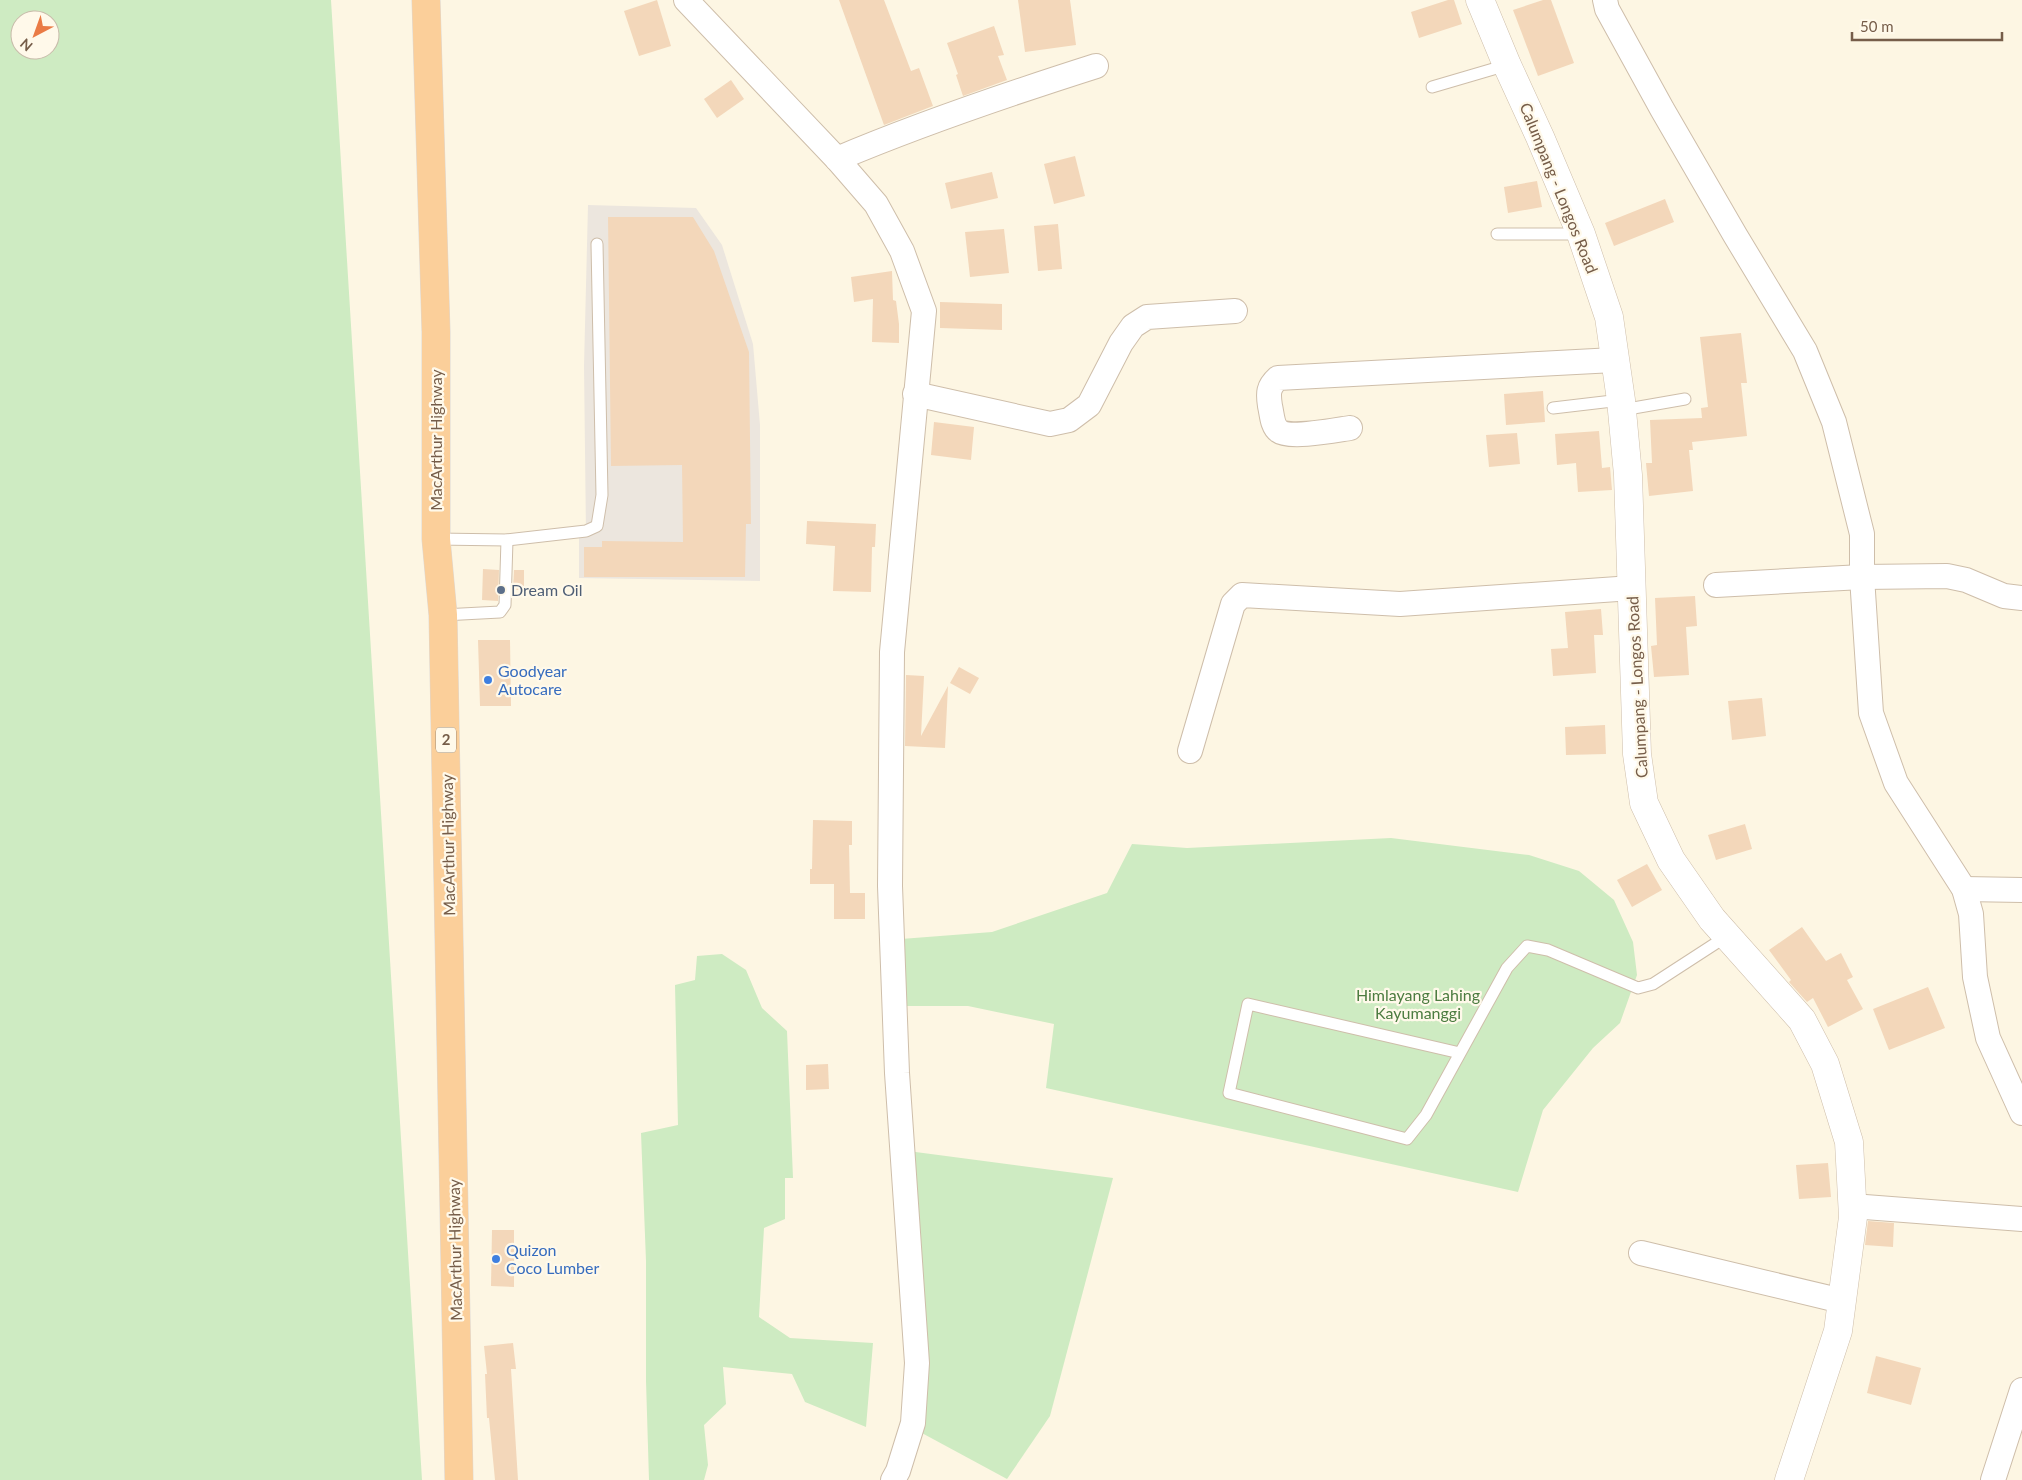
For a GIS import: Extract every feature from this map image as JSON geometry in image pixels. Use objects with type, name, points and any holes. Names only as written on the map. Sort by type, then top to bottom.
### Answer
[{"type":"highway","name":"MacArthur Highway","points":[[426,0],[436,332],[436,539],[444,614],[460,1480]]},
{"type":"street","points":[[686,0],[837,159],[876,204],[902,251],[924,311],[892,652],[890,886],[897,1073],[917,1363],[913,1423],[898,1471],[893,1480]]},
{"type":"street","name":"Calumpang - Longos Road","points":[[1480,0],[1507,66],[1582,234],[1609,317],[1628,475],[1637,754],[1644,803],[1671,860],[1712,919],[1802,1020],[1826,1064],[1849,1142],[1852,1217],[1838,1331],[1789,1480]]},
{"type":"street","points":[[1605,0],[1608,9],[1662,109],[1735,235],[1806,351],[1836,431],[1862,534],[1862,577],[1871,713],[1896,783],[1964,888],[1971,914],[1975,977],[1988,1038],[2022,1113]]},
{"type":"street","points":[[837,159],[893,135],[1000,96],[1096,66]]},
{"type":"street","points":[[916,394],[1050,424],[1069,420],[1080,414],[1089,405],[1121,343],[1132,326],[1147,318],[1235,311]]},
{"type":"street","points":[[1350,428],[1290,434],[1280,432],[1274,423],[1268,394],[1271,384],[1278,378],[1614,360]]},
{"type":"street","points":[[1716,586],[1862,577],[1948,576],[1966,580],[2004,596],[2022,598]]},
{"type":"street","points":[[1190,750],[1233,604],[1242,594],[1400,604],[1632,588]]},
{"type":"street","points":[[1964,888],[2022,890]]},
{"type":"street","points":[[1852,1206],[2022,1219]]},
{"type":"street","points":[[1641,1254],[1842,1301]]},
{"type":"street","points":[[1992,1480],[2022,1390]]},
{"type":"lane","points":[[1432,87],[1507,66]]},
{"type":"lane","points":[[1497,234],[1582,234]]},
{"type":"lane","points":[[436,539],[508,540],[586,531],[597,526],[602,495],[597,244]]},
{"type":"lane","points":[[1553,408],[1621,405],[1684,399]]},
{"type":"lane","points":[[444,614],[500,612],[503,609],[505,605],[508,540]]},
{"type":"lane","points":[[1460,1053],[1248,1004],[1229,1093],[1407,1139],[1426,1115],[1507,968],[1526,946],[1548,950],[1638,988],[1653,984],[1727,936]]},
{"type":"shaded area","points":[[588,205],[696,208],[722,245],[753,344],[760,425],[760,581],[579,578],[579,535],[586,534],[584,366]]},
{"type":"green space","points":[[0,0],[331,0],[422,1480],[0,1480]]},
{"type":"green space","name":"Himlayang Lahing Kayumanggi","points":[[1391,838],[1529,855],[1579,871],[1614,900],[1633,942],[1637,975],[1620,1023],[1593,1048],[1543,1110],[1518,1192],[1046,1088],[1054,1024],[968,1006],[901,1006],[901,939],[992,932],[1107,893],[1132,844],[1187,848]]},
{"type":"green space","points":[[722,954],[746,970],[762,1008],[787,1031],[793,1178],[785,1178],[785,1219],[764,1228],[759,1317],[790,1338],[873,1343],[866,1427],[805,1402],[792,1374],[723,1367],[726,1404],[704,1425],[708,1465],[704,1480],[649,1480],[646,1381],[646,1261],[641,1133],[678,1125],[675,985],[695,980],[697,956]]},
{"type":"green space","points":[[908,1151],[1113,1178],[1050,1416],[1007,1479],[920,1432]]},
{"type":"building","points":[[657,0],[671,46],[639,56],[624,11]]},
{"type":"building","points":[[839,0],[884,0],[911,71],[919,68],[933,106],[884,125]]},
{"type":"building","points":[[1018,0],[1070,0],[1076,45],[1025,52]]},
{"type":"building","points":[[1448,0],[1454,0],[1462,24],[1419,38],[1411,12]]},
{"type":"building","points":[[1543,0],[1551,0],[1574,63],[1538,76],[1513,10]]},
{"type":"building","points":[[994,26],[1004,55],[998,56],[1007,80],[963,96],[956,75],[958,74],[947,43]]},
{"type":"building","points":[[731,80],[744,99],[717,118],[704,99]]},
{"type":"building","points":[[1075,156],[1085,196],[1054,204],[1044,164]]},
{"type":"building","points":[[992,172],[998,198],[951,209],[945,183]]},
{"type":"building","points":[[1537,181],[1542,207],[1508,213],[1504,187]]},
{"type":"building","points":[[1665,199],[1674,222],[1614,246],[1605,223]]},
{"type":"building","points":[[608,217],[693,217],[714,251],[749,352],[751,524],[746,524],[745,577],[584,577],[584,547],[602,547],[602,541],[683,542],[682,465],[611,466]]},
{"type":"building","points":[[1058,224],[1062,269],[1038,271],[1034,226]]},
{"type":"building","points":[[1004,229],[1009,273],[970,277],[965,232]]},
{"type":"building","points":[[892,271],[893,300],[896,301],[899,324],[899,343],[872,342],[873,299],[854,302],[851,277]]},
{"type":"building","points":[[940,302],[1002,304],[1002,330],[940,328]]},
{"type":"building","points":[[1741,333],[1747,383],[1741,383],[1747,436],[1692,442],[1693,450],[1689,450],[1693,491],[1649,496],[1646,463],[1652,463],[1650,420],[1702,418],[1701,408],[1708,407],[1700,337]]},
{"type":"building","points":[[1543,391],[1545,422],[1506,425],[1504,394]]},
{"type":"building","points":[[934,422],[974,427],[971,460],[931,455]]},
{"type":"building","points":[[1599,431],[1602,468],[1610,467],[1612,490],[1578,492],[1576,463],[1557,465],[1555,434]]},
{"type":"building","points":[[1517,433],[1520,464],[1489,467],[1486,435]]},
{"type":"building","points":[[807,521],[876,524],[875,547],[872,547],[871,592],[833,591],[835,546],[806,544]]},
{"type":"building","points":[[483,569],[499,570],[498,601],[482,600]]},
{"type":"building","points":[[514,570],[524,570],[524,590],[513,590]]},
{"type":"building","points":[[1695,596],[1697,626],[1686,627],[1689,675],[1654,677],[1651,646],[1657,645],[1655,598]]},
{"type":"building","points":[[1601,609],[1603,635],[1594,635],[1596,673],[1553,676],[1551,649],[1568,648],[1565,612]]},
{"type":"building","points":[[478,640],[510,640],[511,706],[480,706]]},
{"type":"building","points":[[959,667],[979,678],[970,694],[950,683]]},
{"type":"building","points":[[906,675],[924,676],[921,736],[948,686],[945,748],[905,746]]},
{"type":"building","points":[[1762,698],[1766,736],[1732,740],[1728,701]]},
{"type":"building","points":[[1605,725],[1606,754],[1566,755],[1565,727]]},
{"type":"building","points":[[813,820],[852,821],[852,845],[849,845],[850,893],[865,893],[865,919],[834,919],[834,884],[810,884]]},
{"type":"building","points":[[1745,824],[1752,849],[1716,860],[1708,835]]},
{"type":"building","points":[[1647,864],[1662,890],[1632,907],[1617,880]]},
{"type":"building","points":[[1802,927],[1826,961],[1841,953],[1853,977],[1847,980],[1863,1009],[1828,1027],[1813,998],[1807,1002],[1789,982],[1791,980],[1769,950]]},
{"type":"building","points":[[1928,987],[1945,1028],[1889,1050],[1873,1009]]},
{"type":"building","points":[[828,1064],[829,1089],[806,1090],[806,1065]]},
{"type":"building","points":[[1828,1163],[1831,1197],[1799,1199],[1796,1165]]},
{"type":"building","points":[[1868,1221],[1894,1223],[1893,1247],[1865,1245]]},
{"type":"building","points":[[492,1230],[514,1230],[514,1287],[491,1286]]},
{"type":"building","points":[[513,1343],[516,1369],[511,1369],[518,1480],[495,1480],[489,1418],[487,1418],[485,1374],[487,1374],[484,1346]]},
{"type":"building","points":[[1876,1356],[1921,1368],[1911,1405],[1867,1393]]},
{"type":"place","name":"Dream Oil","points":[[501,590]]},
{"type":"place","name":"Goodyear Autocare","points":[[488,680]]},
{"type":"place","name":"Quizon Coco Lumber","points":[[496,1259]]}]
